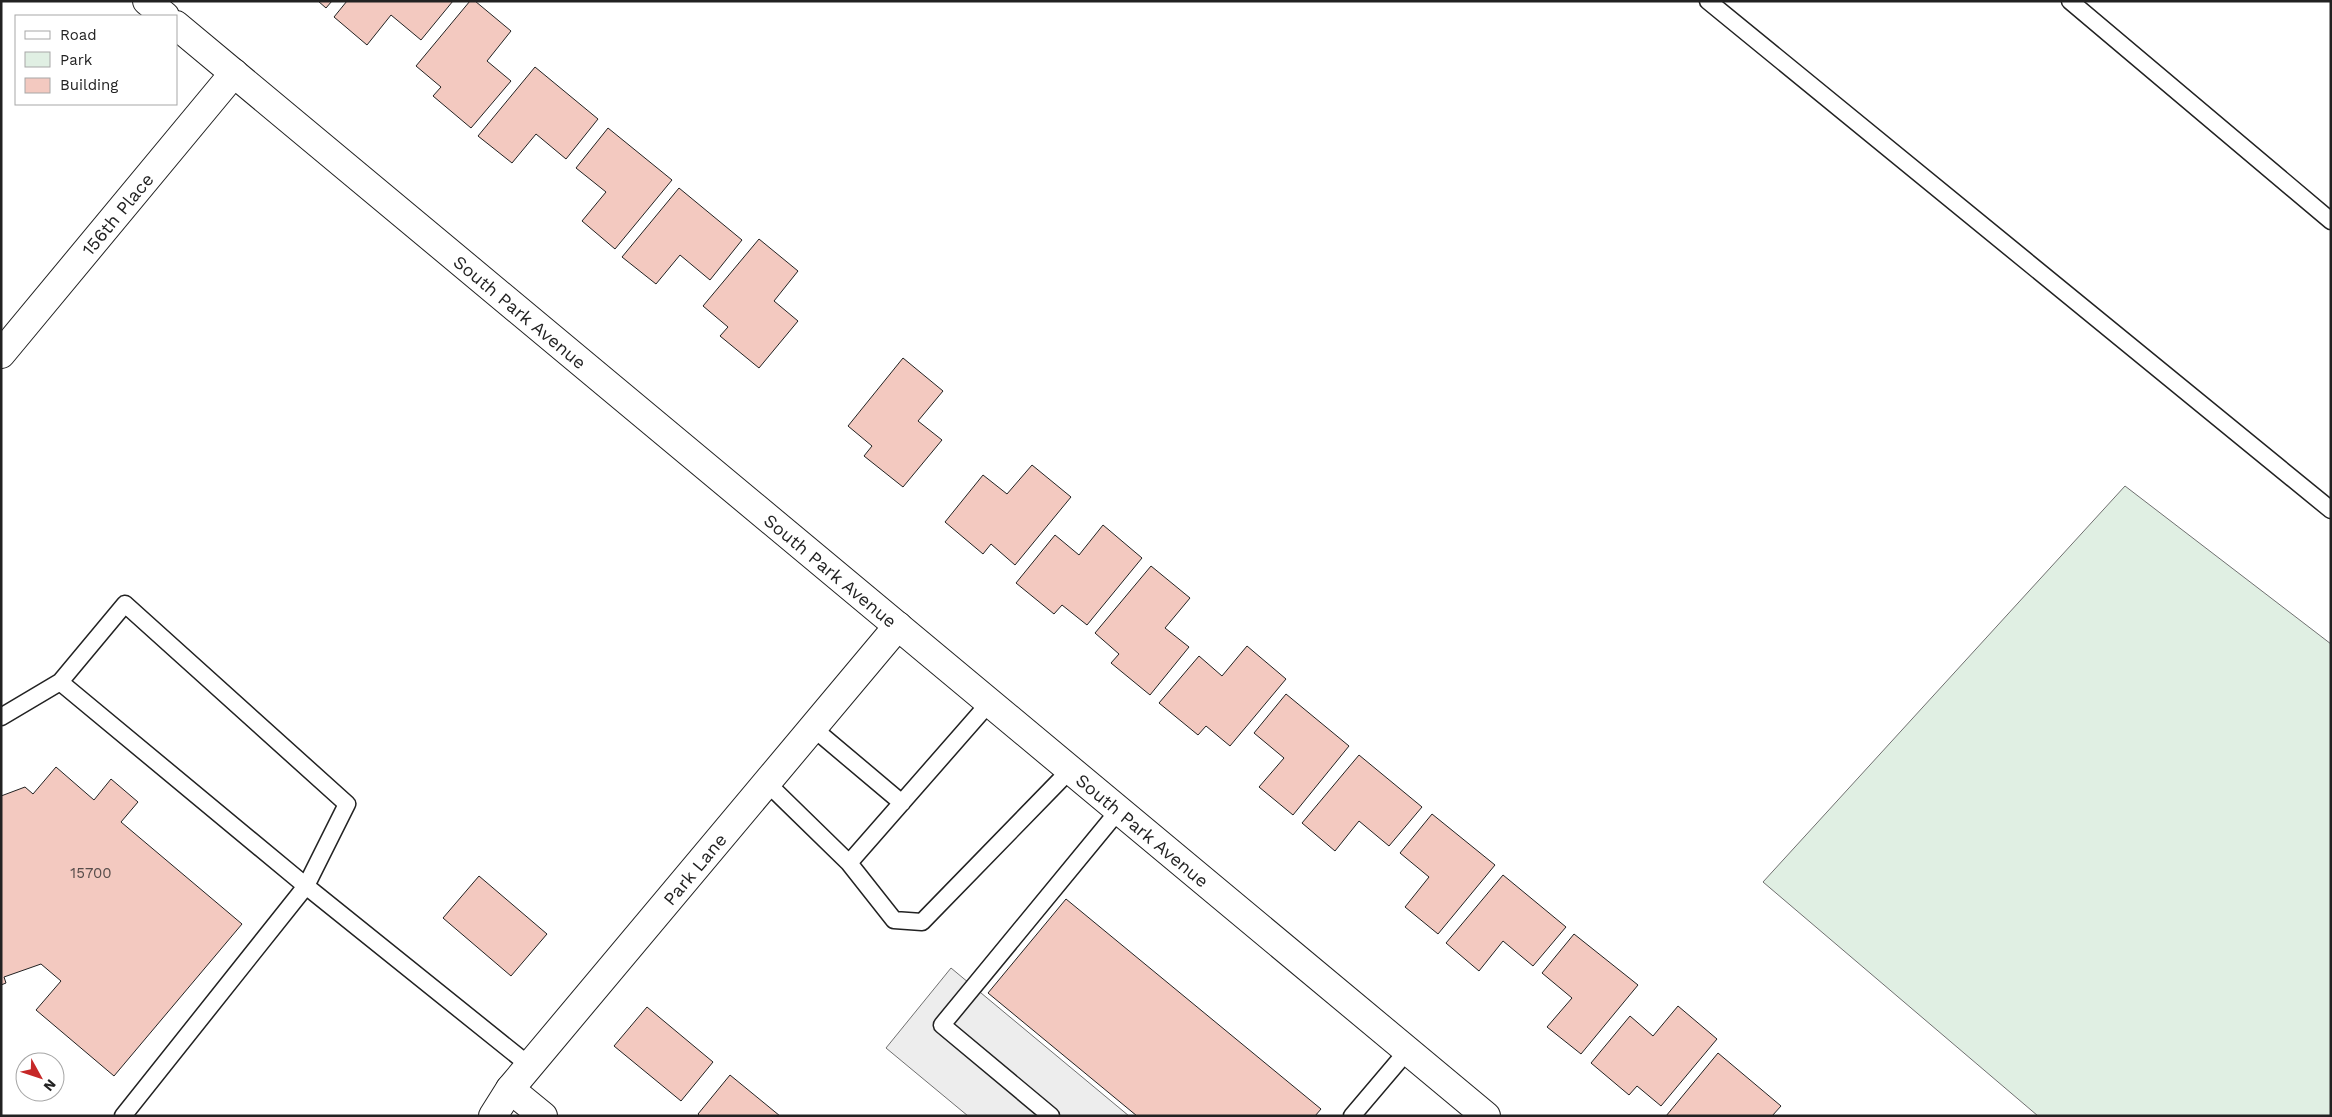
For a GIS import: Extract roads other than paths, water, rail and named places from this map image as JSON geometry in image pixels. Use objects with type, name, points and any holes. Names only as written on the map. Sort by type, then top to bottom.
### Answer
[{"type":"street","points":[[148,1],[165,15]]},
{"type":"street","name":"South Park Avenue","points":[[178,27],[1486,1116]]},
{"type":"street","name":"156th Place","points":[[1,354],[234,73]]},
{"type":"street","name":"Park Lane","points":[[493,1116],[510,1089],[898,626]]},
{"type":"street","points":[[510,1089],[543,1116]]},
{"type":"lane","points":[[1708,1],[2331,510]]},
{"type":"lane","points":[[2070,1],[2331,221]]},
{"type":"lane","points":[[1,716],[60,682],[125,604],[347,804],[306,886],[123,1116]]},
{"type":"lane","points":[[60,682],[306,886],[530,1066]]},
{"type":"lane","points":[[849,863],[990,702]]},
{"type":"lane","points":[[813,728],[902,803]]},
{"type":"lane","points":[[767,783],[849,863],[894,920],[922,922],[1071,769]]},
{"type":"lane","points":[[1051,1116],[942,1026],[1118,810]]},
{"type":"lane","points":[[1352,1116],[1408,1050]]}]
